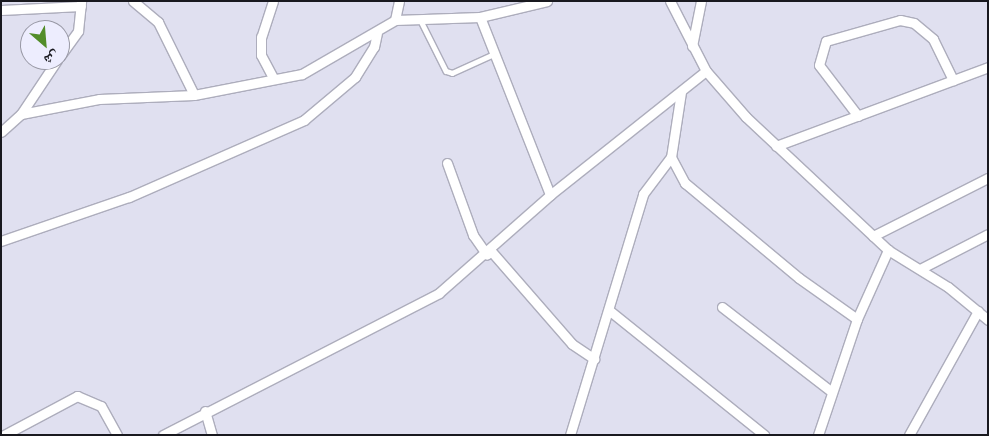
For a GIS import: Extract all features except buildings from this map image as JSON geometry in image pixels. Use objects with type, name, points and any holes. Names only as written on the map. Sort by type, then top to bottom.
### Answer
[{"type":"street","points":[[133,1],[158,22],[194,95]]},
{"type":"street","points":[[273,1],[261,37],[262,55],[274,79]]},
{"type":"street","points":[[395,20],[399,1]]},
{"type":"street","points":[[21,114],[99,99],[194,95],[302,74],[377,33],[395,20],[480,17],[516,10],[547,1]]},
{"type":"street","points":[[670,1],[706,71],[776,146],[888,250],[920,269],[988,320]]},
{"type":"street","points":[[692,46],[701,1]]},
{"type":"street","points":[[1,10],[11,5],[81,4],[78,30],[70,42]]},
{"type":"street","points":[[480,17],[550,195]]},
{"type":"street","points":[[858,116],[819,66],[826,41],[900,20],[914,23],[933,39],[953,80]]},
{"type":"street","points":[[1,241],[129,197],[304,120],[355,77],[374,47],[377,33]]},
{"type":"street","points":[[776,146],[988,67]]},
{"type":"street","points":[[1,132],[21,114],[50,70]]},
{"type":"street","points":[[163,435],[206,411],[439,293],[489,253],[550,195],[706,71]]},
{"type":"street","points":[[570,435],[610,311],[643,194],[671,157],[681,92]]},
{"type":"street","points":[[671,157],[693,192],[857,319]]},
{"type":"street","points":[[447,163],[473,235],[572,344],[594,359]]},
{"type":"street","points":[[873,236],[988,178]]},
{"type":"street","points":[[920,269],[988,234]]},
{"type":"street","points":[[818,435],[857,319],[888,250]]},
{"type":"street","points":[[722,307],[832,392]]},
{"type":"street","points":[[610,311],[764,435]]},
{"type":"street","points":[[909,435],[978,311]]},
{"type":"street","points":[[4,435],[77,396],[101,406],[117,435]]},
{"type":"street","points":[[206,411],[212,435]]},
{"type":"lane","points":[[512,1],[516,10]]},
{"type":"lane","points":[[420,19],[446,70],[452,73],[494,54]]}]
